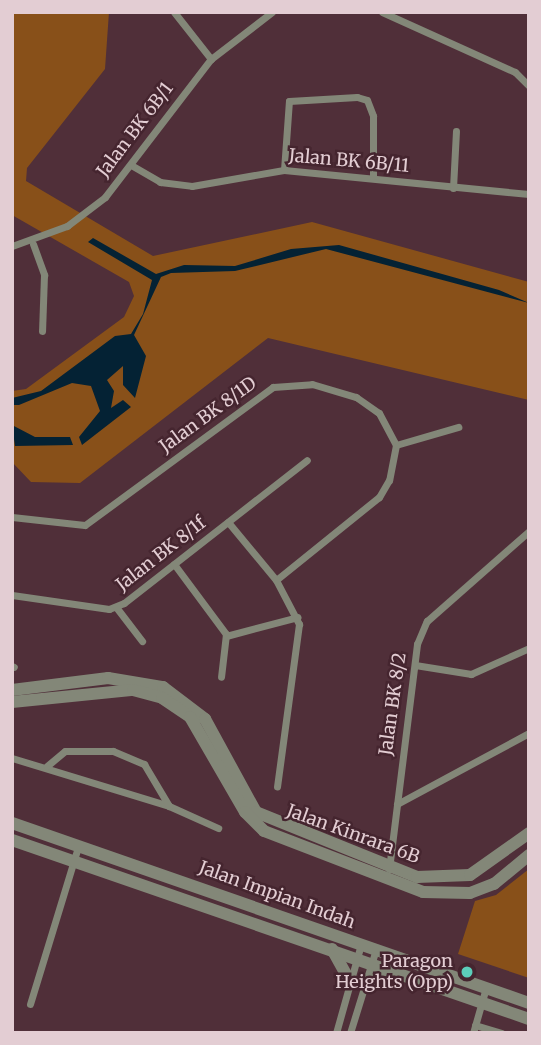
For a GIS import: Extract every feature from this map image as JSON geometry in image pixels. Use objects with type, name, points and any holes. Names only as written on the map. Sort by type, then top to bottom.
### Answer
[{"type":"street","points":[[174,12],[211,59]]},
{"type":"street","name":"Jalan BK 6B/1","points":[[12,246],[33,244],[105,197],[211,59],[272,12]]},
{"type":"street","points":[[382,12],[514,72],[529,86]]},
{"type":"street","points":[[284,170],[289,101],[357,97],[367,100],[373,116],[373,176]]},
{"type":"street","points":[[453,188],[456,131]]},
{"type":"street","name":"Jalan BK 6B/11","points":[[131,165],[160,182],[192,186],[284,170],[373,176],[453,188],[529,194]]},
{"type":"street","points":[[33,244],[44,275],[42,331]]},
{"type":"street","name":"Jalan BK 8/1D","points":[[12,517],[85,525],[273,387],[290,383],[369,404],[396,445]]},
{"type":"street","points":[[276,580],[379,496],[396,445],[458,428]]},
{"type":"street","name":"Jalan BK 8/1f","points":[[12,595],[116,607],[307,460]]},
{"type":"street","points":[[228,522],[276,580],[298,617],[278,787]]},
{"type":"street","name":"Jalan BK 8/2","points":[[382,872],[390,848],[415,665],[427,621],[529,531]]},
{"type":"street","points":[[174,564],[226,636],[221,677]]},
{"type":"street","points":[[116,607],[142,641]]},
{"type":"street","points":[[226,636],[298,617]]},
{"type":"street","points":[[415,665],[471,674],[529,648]]},
{"type":"street","name":"Jalan Kinrara 6B","points":[[12,690],[108,678],[163,687],[205,719],[256,812],[423,892],[470,893],[494,884],[529,855]]},
{"type":"street","name":"Jalan Kinrara 6B","points":[[12,702],[133,690],[162,698],[190,717],[245,812],[264,831],[382,872],[450,880],[487,866],[529,833]]},
{"type":"street","points":[[397,804],[529,733]]},
{"type":"street","points":[[47,766],[65,751],[113,751],[144,764],[169,806]]},
{"type":"street","points":[[12,758],[47,766],[169,806],[218,828]]},
{"type":"street","name":"Jalan Impian Indah","points":[[12,822],[79,843],[485,991],[529,1003]]},
{"type":"street","name":"Jalan Impian Indah","points":[[12,840],[75,859],[357,957],[481,1005],[529,1019]]},
{"type":"street","points":[[30,1004],[79,843]]},
{"type":"street","points":[[336,1033],[361,944]]},
{"type":"street","points":[[331,948],[350,982]]},
{"type":"street","points":[[350,1033],[376,950]]},
{"type":"street","points":[[365,984],[392,972]]},
{"type":"street","points":[[485,991],[474,1029],[502,1033]]},
{"type":"shaded area","points":[[12,12],[109,12],[105,69],[27,168],[26,181],[153,256],[312,222],[529,282],[529,400],[268,338],[80,483],[31,482],[12,462],[12,391],[26,389],[124,317],[134,296],[129,282],[12,215]]},
{"type":"shaded area","points":[[529,869],[529,978],[458,954],[475,901],[496,895]]},
{"type":"water","points":[[93,238],[156,274],[184,265],[235,266],[291,249],[339,245],[499,290],[529,303],[326,249],[235,271],[171,273],[161,277],[134,335],[146,356],[135,398],[123,385],[123,366],[107,380],[114,391],[111,408],[123,400],[131,407],[82,445],[79,437],[100,411],[91,386],[72,383],[19,405],[12,405],[12,398],[41,391],[115,336],[131,334],[143,314],[152,280],[88,242]]},
{"type":"water","points":[[12,425],[35,437],[70,437],[73,445],[15,446]]},
{"type":"place","name":"Paragon Heights (Opp)","points":[[467,972]]}]
